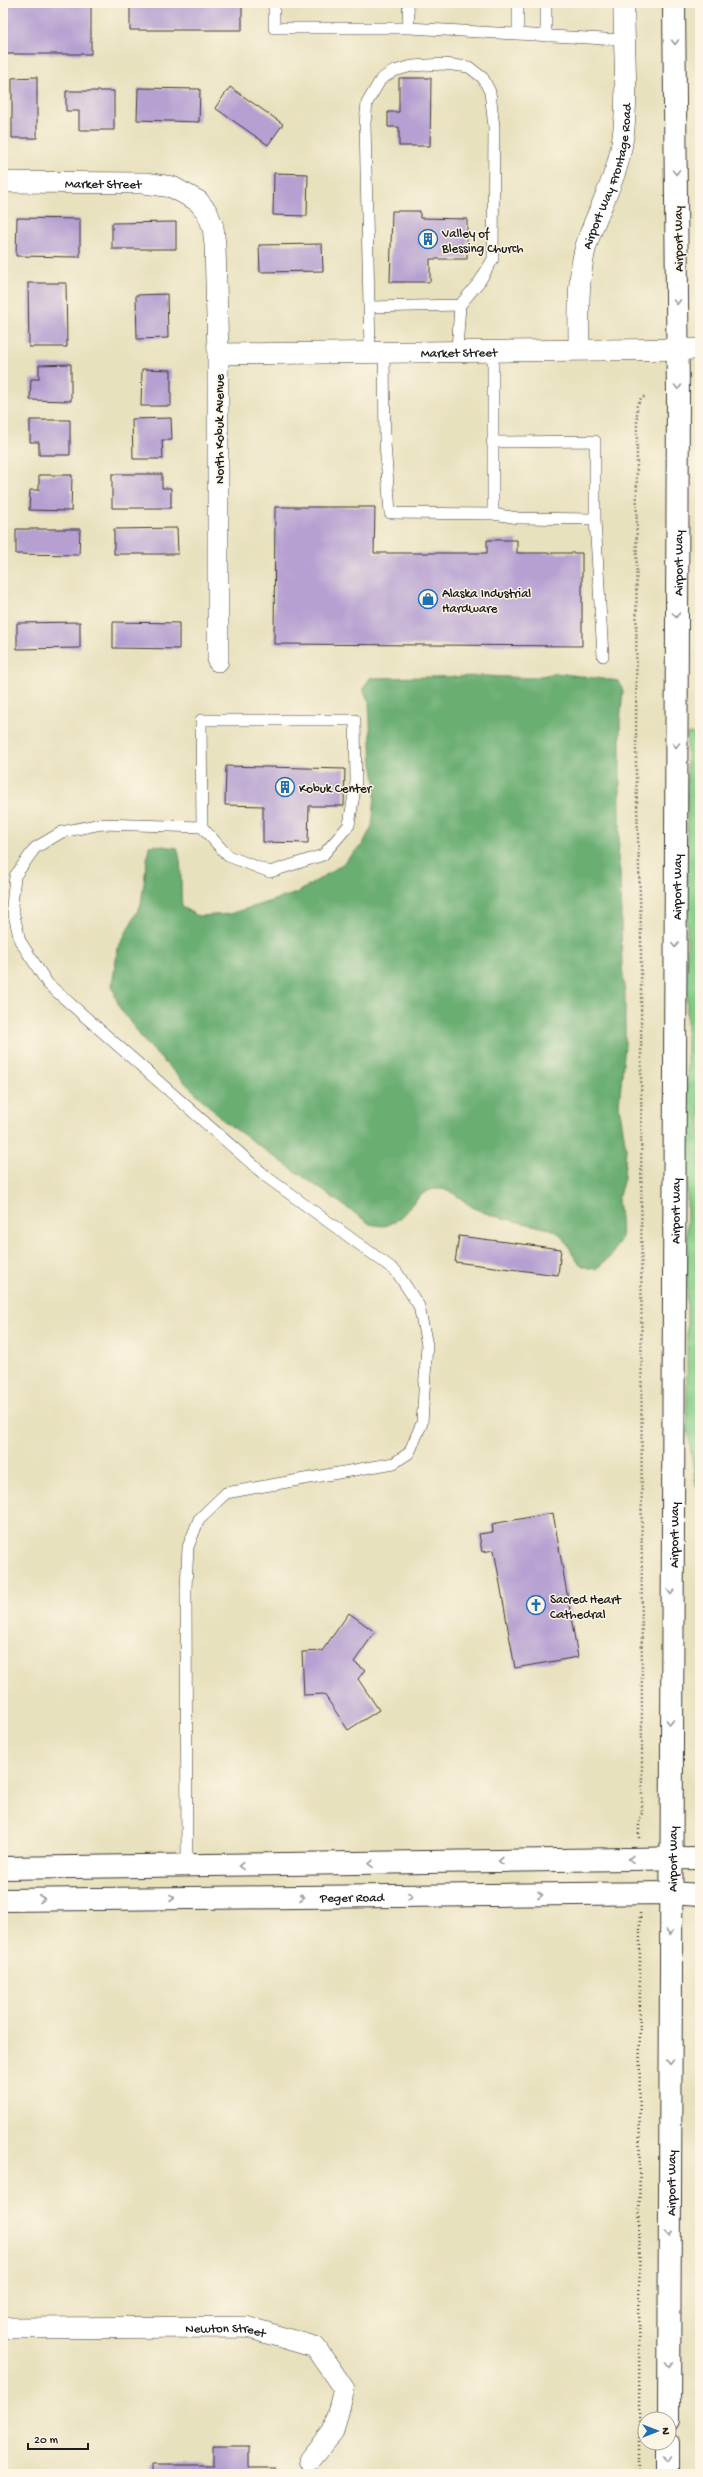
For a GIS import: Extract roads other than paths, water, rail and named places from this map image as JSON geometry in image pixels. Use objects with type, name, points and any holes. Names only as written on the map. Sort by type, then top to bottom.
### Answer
[{"type":"main road","name":"Airport Way","points":[[668,2411],[678,348],[674,3]]},
{"type":"main road","points":[[3,1868],[187,1867],[700,1858]]},
{"type":"main road","name":"Peger Road","points":[[3,1900],[670,1893],[700,1895]]},
{"type":"main road","points":[[668,2451],[668,2474]]},
{"type":"street","name":"Airport Way Frontage Road","points":[[579,349],[581,268],[586,245],[600,213],[620,157],[625,106],[623,40],[624,3]]},
{"type":"street","name":"Market Street","points":[[3,182],[158,184],[172,187],[198,201]]},
{"type":"street","name":"North Kobuk Avenue","points":[[198,201],[207,212],[213,227],[218,354],[218,661]]},
{"type":"street","name":"Market Street","points":[[218,354],[457,350],[700,349]]},
{"type":"street","name":"Newton Street","points":[[3,2328],[247,2327],[315,2347],[344,2388],[334,2432],[310,2460]]},
{"type":"lane","points":[[274,3],[274,28],[409,28],[623,40]]},
{"type":"lane","points":[[408,3],[409,28]]},
{"type":"lane","points":[[518,3],[518,34]]},
{"type":"lane","points":[[546,3],[546,36]]},
{"type":"lane","points":[[457,350],[460,305],[480,281],[493,259],[494,127],[490,92],[483,78],[469,67],[444,64],[412,66],[394,71],[381,78],[367,103],[365,131],[370,307],[377,351],[390,513],[493,514],[518,518],[595,519]]},
{"type":"lane","points":[[370,307],[460,305]]},
{"type":"lane","points":[[493,350],[493,514]]},
{"type":"lane","points":[[492,442],[595,441],[595,519],[604,656]]},
{"type":"lane","points":[[187,1867],[186,1588],[188,1547],[199,1519],[226,1493],[394,1464],[409,1453],[422,1423],[427,1345],[419,1306],[396,1271],[268,1178],[48,984],[20,941],[12,906],[15,876],[35,848],[62,832],[101,824],[202,827],[228,856],[270,872],[323,855],[349,825],[356,782],[356,720],[201,720],[202,827]]},
{"type":"place","name":"Valley of Blessing Church","points":[[428,239]]},
{"type":"place","name":"Alaska Industrial Hardware","points":[[428,599]]},
{"type":"place","name":"Kobuk Center","points":[[285,787]]},
{"type":"place","name":"Sacred Heart Cathedral","points":[[536,1605]]}]
